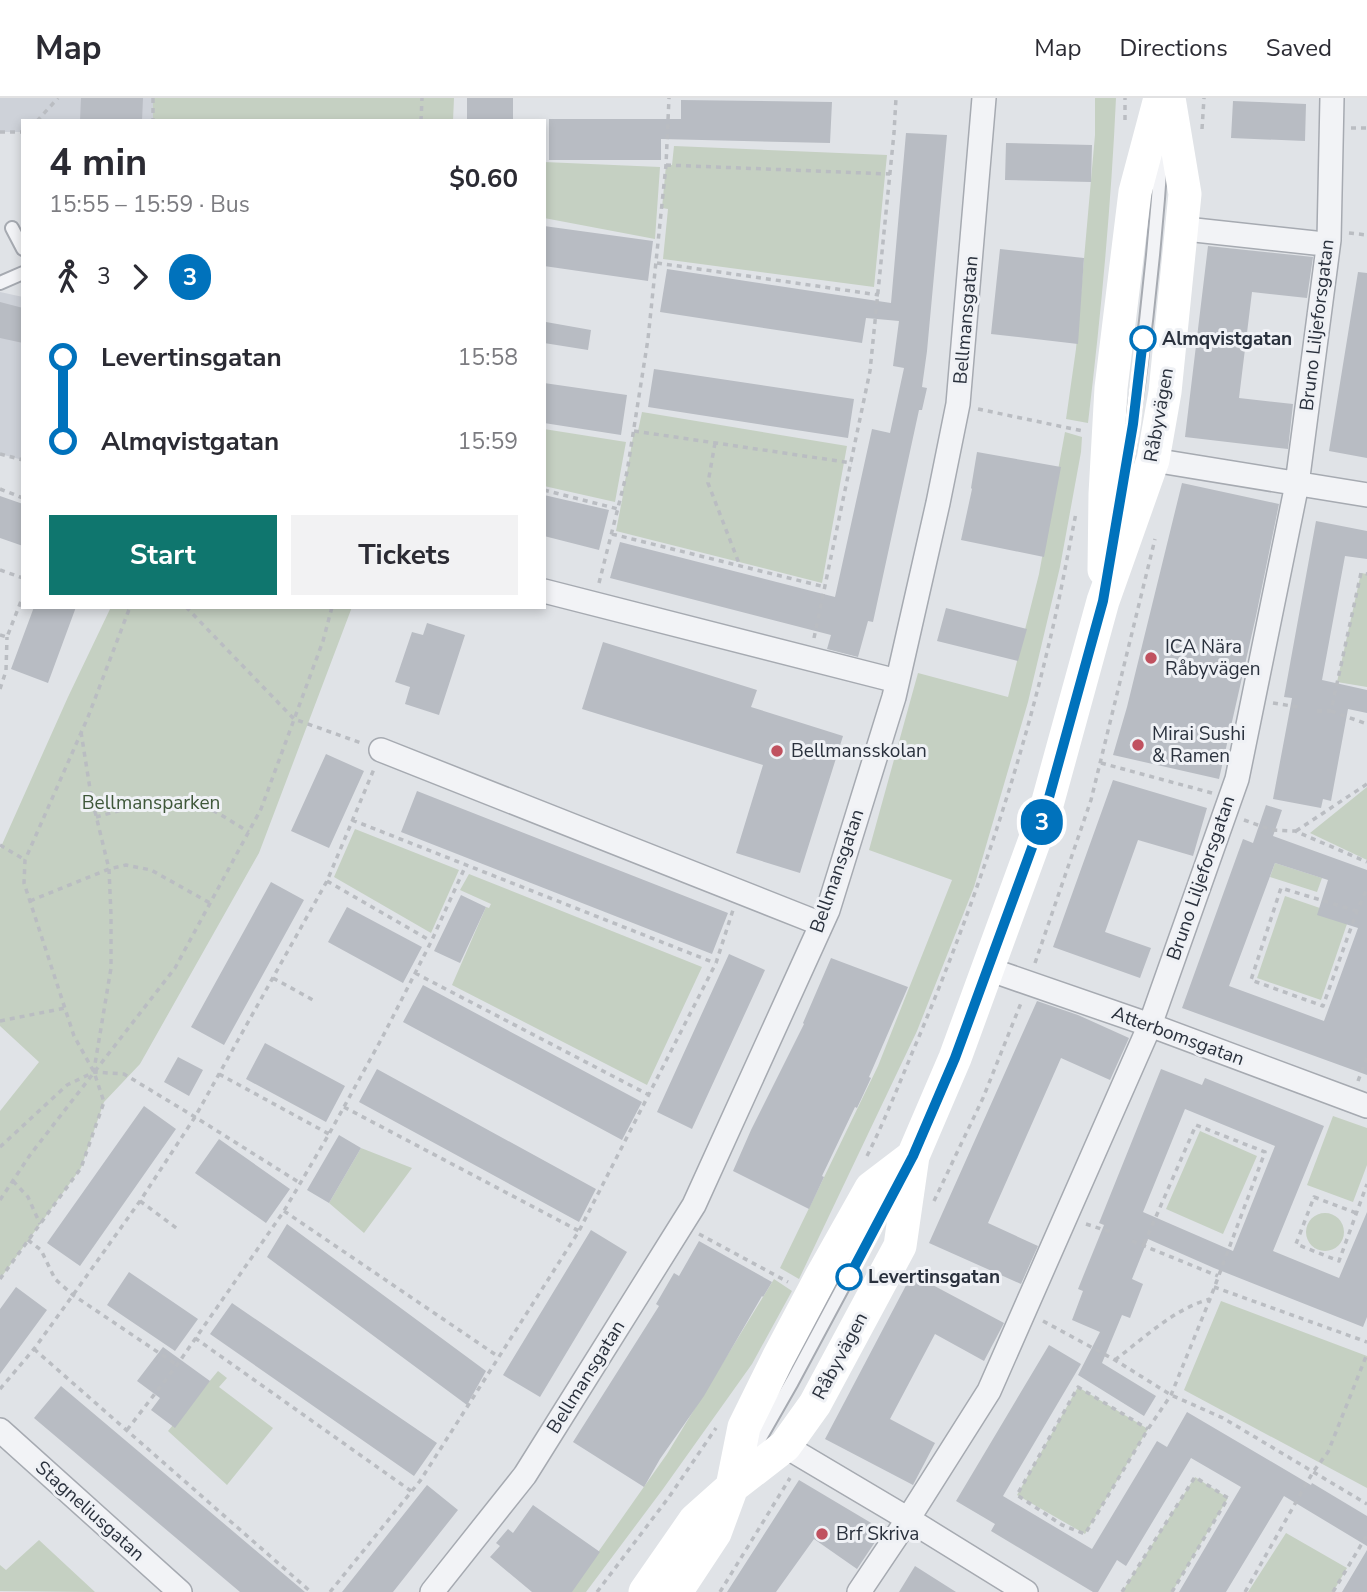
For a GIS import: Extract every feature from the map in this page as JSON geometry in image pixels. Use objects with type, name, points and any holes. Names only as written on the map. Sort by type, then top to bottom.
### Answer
[{"type":"main road","name":"Råbyvägen","points":[[645,1592],[695,1520],[785,1446],[815,1404],[900,1246],[913,1156],[955,1058],[1045,812],[1103,601],[1153,460],[1166,393],[1185,194],[1165,98]]},
{"type":"main road","name":"Råbyvägen","points":[[1103,601],[1111,388],[1135,192],[1165,98]]},
{"type":"main road","name":"Råbyvägen","points":[[676,1592],[715,1533],[732,1487],[744,1427],[816,1287],[871,1188],[913,1156]]},
{"type":"street","name":"Bellmansgatan","points":[[432,1592],[525,1475],[694,1205],[828,910],[897,681],[958,404],[984,98]]},
{"type":"street","name":"Bruno Liljeforsgatan","points":[[859,1592],[989,1391],[1150,1025],[1237,779],[1297,484],[1329,240],[1332,98]]},
{"type":"street","points":[[1195,230],[1315,243]]},
{"type":"street","points":[[1153,460],[1367,495]]},
{"type":"street","points":[[546,592],[897,681]]},
{"type":"street","points":[[381,750],[821,924]]},
{"type":"street","name":"Atterbomsgatan","points":[[988,969],[1361,1096]]},
{"type":"street","name":"Stagneliusgatan","points":[[0,1430],[180,1592]]},
{"type":"street","points":[[785,1446],[1026,1592]]},
{"type":"lane","points":[[12,228],[21,245]]},
{"type":"lane","points":[[0,283],[21,275]]},
{"type":"path","points":[[39,119],[58,98]]},
{"type":"path","points":[[153,98],[153,119]]},
{"type":"path","points":[[421,119],[422,98]]},
{"type":"path","points":[[594,604],[627,472],[648,339],[666,165],[669,98]]},
{"type":"path","points":[[810,659],[870,371],[894,133],[895,98]]},
{"type":"path","points":[[1125,98],[1125,123]]},
{"type":"path","points":[[1345,128],[1367,128]]},
{"type":"path","points":[[0,132],[21,132]]},
{"type":"path","points":[[666,165],[890,174]]},
{"type":"path","points":[[1340,232],[1367,235]]},
{"type":"path","points":[[657,263],[879,295]]},
{"type":"path","points":[[958,404],[1092,432]]},
{"type":"path","points":[[634,431],[852,463]]},
{"type":"path","points":[[715,443],[708,483],[740,566]]},
{"type":"path","points":[[0,454],[21,459]]},
{"type":"path","points":[[0,489],[21,497]]},
{"type":"path","points":[[546,491],[618,509]]},
{"type":"path","points":[[862,1166],[881,1128],[945,976],[1002,813],[1049,645],[1079,504]]},
{"type":"path","points":[[612,534],[825,587]]},
{"type":"path","points":[[0,570],[21,577]]},
{"type":"path","points":[[1331,711],[1362,573],[1367,574]]},
{"type":"path","points":[[0,689],[6,671],[7,637],[21,601]]},
{"type":"path","points":[[0,1279],[81,1168],[104,1102],[94,1072],[74,1035],[24,883],[25,860],[106,673],[129,609]]},
{"type":"path","points":[[0,1389],[34,1349],[73,1295],[140,1201],[195,1117],[327,881],[381,750],[294,719],[188,609]]},
{"type":"path","points":[[0,1200],[30,1155],[175,968],[261,809],[323,641],[331,609]]},
{"type":"path","points":[[0,635],[7,637]]},
{"type":"path","points":[[1265,702],[1298,707]]},
{"type":"path","points":[[1317,711],[1331,711],[1367,724]]},
{"type":"path","points":[[81,732],[91,796],[109,869],[111,915],[111,968],[94,1072]]},
{"type":"path","points":[[1101,763],[1221,796]]},
{"type":"path","points":[[1295,831],[1367,785]]},
{"type":"path","points":[[96,817],[142,805],[178,801],[205,807],[249,832]]},
{"type":"path","points":[[1238,817],[1272,830],[1295,831],[1367,862]]},
{"type":"path","points":[[352,820],[716,963]]},
{"type":"path","points":[[0,845],[25,860]]},
{"type":"path","points":[[30,901],[109,869],[126,865],[151,870],[210,903]]},
{"type":"path","points":[[127,1430],[177,1365],[284,1211],[382,1038],[431,942],[466,865]]},
{"type":"path","points":[[327,881],[431,942]]},
{"type":"path","points":[[1357,911],[1281,888],[1251,980],[1323,1006],[1367,889]]},
{"type":"path","points":[[330,1592],[411,1492],[449,1437],[579,1231],[716,963],[739,891]]},
{"type":"path","points":[[415,974],[649,1095]]},
{"type":"path","points":[[273,978],[313,1000]]},
{"type":"path","points":[[0,1021],[65,1008]]},
{"type":"path","points":[[1361,1096],[1367,1057]]},
{"type":"path","points":[[0,1147],[67,1085],[94,1072],[124,1074],[300,1183]]},
{"type":"path","points":[[219,1074],[329,1134]]},
{"type":"path","points":[[344,1107],[579,1231]]},
{"type":"path","points":[[1144,1244],[1196,1125],[1265,1152],[1171,1395],[1085,1534],[1062,1525],[1017,1495],[1078,1387],[1148,1429]]},
{"type":"path","points":[[13,1181],[28,1196],[40,1224]]},
{"type":"path","points":[[1356,1213],[1314,1197],[1296,1244],[1339,1261],[1367,1184]]},
{"type":"path","points":[[140,1201],[179,1230]]},
{"type":"path","points":[[284,1211],[499,1357]]},
{"type":"path","points":[[1079,1222],[1111,1232]]},
{"type":"path","points":[[682,1224],[790,1283]]},
{"type":"path","points":[[28,1240],[41,1250],[55,1279],[73,1295],[177,1365]]},
{"type":"path","points":[[1132,1241],[1218,1276]]},
{"type":"path","points":[[1214,1287],[1367,1342]]},
{"type":"path","points":[[1115,1360],[1176,1314],[1210,1298]]},
{"type":"path","points":[[195,1338],[411,1492]]},
{"type":"path","points":[[34,1349],[311,1592]]},
{"type":"path","points":[[1245,1592],[1313,1472],[1328,1452],[1367,1354]]},
{"type":"path","points":[[597,1592],[669,1497],[718,1425]]},
{"type":"path","points":[[1313,1472],[1367,1504]]},
{"type":"path","points":[[1122,1592],[1195,1476],[1228,1498],[1172,1592]]},
{"type":"path","points":[[1333,1592],[1367,1535]]},
{"type":"shaded area","points":[[0,98],[407,98],[406,119],[21,119],[21,132],[0,132]]},
{"type":"shaded area","points":[[0,292],[21,297],[21,459],[0,454]]},
{"type":"green space","points":[[153,98],[454,98],[453,119],[153,119]]},
{"type":"green space","points":[[1095,98],[1116,98],[1105,260],[1088,423],[1066,419],[1076,349],[1095,135]]},
{"type":"green space","points":[[674,146],[887,155],[874,287],[663,259],[668,209],[662,208],[666,165],[672,165]]},
{"type":"green space","points":[[546,162],[660,167],[655,239],[546,218]]},
{"type":"green space","points":[[642,412],[847,446],[822,583],[616,531],[634,431],[638,431]]},
{"type":"green space","points":[[546,429],[626,442],[615,502],[546,486]]},
{"type":"green space","points":[[1065,432],[1082,437],[1060,567],[1028,702],[974,887],[917,1031],[799,1279],[780,1268],[878,1066],[952,880],[869,850],[918,673],[1008,697],[1039,574]]},
{"type":"green space","points":[[1361,573],[1367,574],[1367,687],[1337,682]]},
{"type":"green space","name":"Bellmansparken","points":[[110,609],[351,609],[259,853],[140,1064],[104,1102],[81,1168],[0,1279],[0,1111],[39,1062],[0,1026],[0,849]]},
{"type":"green space","points":[[1367,787],[1367,860],[1310,833]]},
{"type":"green space","points":[[355,829],[459,870],[431,933],[334,877]]},
{"type":"green space","points":[[1275,863],[1322,878],[1317,892],[1270,877]]},
{"type":"green space","points":[[469,874],[702,967],[647,1085],[452,985],[486,907],[489,908],[491,904],[460,890]]},
{"type":"green space","points":[[1285,896],[1349,918],[1321,1000],[1257,978]]},
{"type":"green space","points":[[1333,1116],[1367,1128],[1367,1165],[1353,1202],[1307,1185]]},
{"type":"green space","points":[[1200,1131],[1257,1156],[1223,1234],[1166,1209]]},
{"type":"green space","points":[[361,1148],[412,1168],[364,1233],[329,1203]]},
{"type":"green space","points":[[1325,1213],[1338,1219],[1344,1232],[1338,1245],[1325,1251],[1312,1245],[1306,1232],[1312,1219]]},
{"type":"green space","points":[[774,1279],[792,1291],[752,1364],[586,1592],[570,1592],[667,1454]]},
{"type":"green space","points":[[1221,1301],[1367,1356],[1367,1488],[1184,1390]]},
{"type":"green space","points":[[218,1371],[227,1378],[219,1387],[273,1428],[227,1485],[168,1431]]},
{"type":"green space","points":[[1078,1387],[1148,1429],[1085,1534],[1017,1495]]},
{"type":"green space","points":[[1195,1477],[1228,1498],[1172,1592],[1122,1592]]},
{"type":"green space","points":[[1286,1533],[1347,1568],[1333,1592],[1248,1592]]},
{"type":"green space","points":[[39,1540],[95,1592],[0,1591],[0,1565],[6,1570]]},
{"type":"building","points":[[81,98],[143,98],[142,119],[80,119]]},
{"type":"building","points":[[467,98],[513,98],[513,119],[467,119]]},
{"type":"building","points":[[681,100],[832,102],[830,143],[661,139],[661,160],[549,160],[549,119],[681,119]]},
{"type":"building","points":[[1233,101],[1306,104],[1305,141],[1231,138]]},
{"type":"building","points":[[906,133],[947,135],[922,387],[927,388],[922,410],[919,410],[873,622],[868,621],[858,657],[827,649],[831,635],[610,578],[620,542],[835,597],[872,429],[890,433],[904,368],[893,366],[899,321],[866,318],[862,343],[660,312],[667,269],[891,303]]},
{"type":"building","points":[[1006,143],[1092,145],[1091,182],[1005,180]]},
{"type":"building","points":[[546,226],[653,241],[648,281],[546,266]]},
{"type":"building","points":[[1208,246],[1313,257],[1307,298],[1252,292],[1239,398],[1293,404],[1288,449],[1185,437]]},
{"type":"building","points":[[1000,249],[1084,258],[1078,344],[991,334]]},
{"type":"building","points":[[1358,272],[1367,273],[1367,458],[1329,451]]},
{"type":"building","points":[[0,302],[21,307],[21,343],[0,338]]},
{"type":"building","points":[[546,322],[591,330],[588,350],[546,343]]},
{"type":"building","points":[[654,369],[854,399],[848,438],[648,407]]},
{"type":"building","points":[[546,383],[627,395],[621,435],[546,423]]},
{"type":"building","points":[[977,452],[1061,467],[1044,557],[961,540]]},
{"type":"building","points":[[1182,483],[1279,504],[1219,779],[1113,755]]},
{"type":"building","points":[[546,495],[609,510],[599,550],[546,537]]},
{"type":"building","points":[[0,496],[21,503],[21,545],[0,538]]},
{"type":"building","points":[[1316,521],[1367,531],[1367,559],[1345,556],[1322,680],[1367,690],[1367,713],[1348,709],[1331,801],[1323,799],[1321,808],[1273,799],[1292,698],[1284,697]]},
{"type":"building","points":[[946,608],[1027,629],[1018,661],[937,641]]},
{"type":"building","points":[[33,609],[75,609],[48,683],[11,669]]},
{"type":"building","points":[[427,623],[465,635],[439,715],[405,704],[410,687],[395,682],[412,632],[423,635]]},
{"type":"building","name":"Bellmansskolan","points":[[603,642],[757,690],[751,707],[843,736],[800,873],[736,853],[763,765],[582,709]]},
{"type":"building","points":[[326,754],[364,771],[329,848],[291,831]]},
{"type":"building","points":[[1113,780],[1207,808],[1193,856],[1138,840],[1105,932],[1151,948],[1140,978],[1053,947]]},
{"type":"building","points":[[417,791],[728,913],[712,954],[401,832]]},
{"type":"building","points":[[1266,805],[1282,810],[1273,836],[1367,870],[1367,1075],[1182,1008],[1243,839],[1253,843]],"holes":[[[1275,863],[1328,880],[1317,915],[1358,928],[1324,1021],[1229,986]]]},
{"type":"building","points":[[271,882],[304,900],[224,1045],[191,1027]]},
{"type":"building","points":[[461,895],[486,907],[460,963],[434,951]]},
{"type":"building","points":[[347,907],[422,947],[403,983],[328,942]]},
{"type":"building","points":[[729,954],[765,970],[692,1129],[657,1112]]},
{"type":"building","points":[[831,958],[908,987],[869,1077],[871,1078],[822,1176],[824,1177],[809,1209],[733,1171],[804,1024]]},
{"type":"building","points":[[423,985],[642,1102],[622,1140],[403,1022]]},
{"type":"building","points":[[1037,1001],[1078,1015],[1129,1038],[1110,1080],[1061,1058],[988,1223],[1038,1246],[1021,1284],[929,1243]]},
{"type":"building","points":[[265,1043],[345,1086],[326,1122],[246,1079]]},
{"type":"building","points":[[178,1057],[203,1070],[189,1096],[164,1082]]},
{"type":"building","points":[[377,1069],[596,1189],[579,1222],[359,1102]]},
{"type":"building","points":[[1161,1069],[1202,1085],[1205,1078],[1324,1126],[1273,1251],[1339,1278],[1367,1212],[1367,1317],[1363,1327],[1148,1239],[1132,1279],[1143,1284],[1130,1318],[1122,1315],[1102,1363],[1156,1396],[1144,1416],[1078,1375],[1100,1332],[1072,1320],[1083,1291],[1078,1289],[1104,1225],[1099,1223]],"holes":[[[1185,1109],[1275,1146],[1233,1251],[1143,1212]]]},
{"type":"building","points":[[144,1106],[176,1129],[80,1266],[47,1243]]},
{"type":"building","points":[[339,1135],[361,1148],[329,1203],[307,1190]]},
{"type":"building","points":[[219,1139],[290,1189],[266,1223],[195,1173]]},
{"type":"building","points":[[287,1224],[486,1371],[467,1405],[267,1257]]},
{"type":"building","points":[[591,1230],[627,1252],[540,1397],[503,1375]]},
{"type":"building","points":[[699,1241],[772,1282],[704,1396],[644,1487],[573,1442],[659,1306],[656,1304],[674,1273],[679,1276]]},
{"type":"building","points":[[129,1272],[198,1319],[175,1351],[107,1305]]},
{"type":"building","points":[[912,1274],[1004,1323],[984,1361],[935,1334],[890,1419],[935,1443],[913,1485],[825,1439]]},
{"type":"building","points":[[16,1287],[47,1310],[0,1374],[0,1309]]},
{"type":"building","points":[[232,1303],[437,1443],[414,1476],[210,1334]]},
{"type":"building","points":[[1049,1345],[1081,1364],[1003,1496],[1092,1549],[1157,1441],[1167,1447],[1187,1412],[1367,1516],[1367,1546],[1284,1496],[1226,1592],[1179,1592],[1241,1487],[1191,1458],[1126,1566],[1117,1560],[1098,1592],[1093,1592],[991,1531],[995,1524],[956,1501]]},
{"type":"building","points":[[163,1347],[210,1381],[175,1428],[151,1410],[160,1398],[137,1381]]},
{"type":"building","points":[[61,1386],[305,1592],[240,1592],[34,1418]]},
{"type":"building","name":"Brf Skriva","points":[[799,1480],[883,1530],[857,1569],[814,1539],[776,1592],[727,1592]]},
{"type":"building","points":[[427,1485],[458,1510],[393,1592],[342,1592]]},
{"type":"building","points":[[533,1505],[600,1552],[572,1592],[532,1592],[490,1557],[500,1546],[496,1543],[508,1529],[513,1533]]},
{"type":"building","points":[[1367,1550],[1367,1592],[1342,1592]]},
{"type":"building","points":[[915,1566],[956,1592],[899,1592]]},
{"type":"bus line","name":"3","points":[[849,1277],[913,1156],[955,1058],[1045,812],[1103,601],[1133,424],[1143,339]]},
{"type":"place","name":"Almqvistgatan","points":[[1143,339]]},
{"type":"place","name":"ICA Nära Råbyvägen","points":[[1151,658]]},
{"type":"place","name":"Mirai Sushi & Ramen","points":[[1138,745]]},
{"type":"place","name":"Bellmansskolan","points":[[777,751]]},
{"type":"place","name":"Levertinsgatan","points":[[849,1277]]},
{"type":"place","name":"Brf Skriva","points":[[822,1534]]}]
